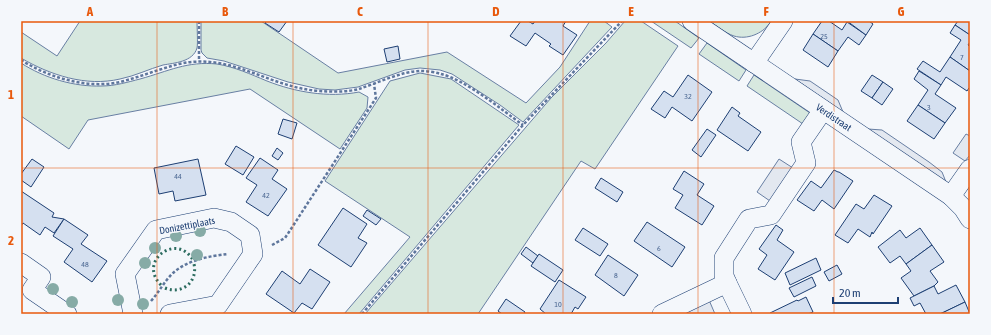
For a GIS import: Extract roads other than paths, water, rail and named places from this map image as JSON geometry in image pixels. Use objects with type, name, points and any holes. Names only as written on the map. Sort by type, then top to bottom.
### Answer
[{"type":"street","name":"Verdistraat","points":[[692,21],[951,196],[963,208],[970,219]]},
{"type":"street","points":[[754,63],[783,21]]},
{"type":"street","points":[[742,314],[724,276],[724,258],[749,219],[771,215],[806,163],[801,142],[823,110]]},
{"type":"street","points":[[951,196],[970,169]]},
{"type":"street","name":"Donizettiplaats","points":[[132,314],[126,274],[156,230],[214,218],[231,222],[250,235],[253,254],[218,305],[170,314]]},
{"type":"street","points":[[21,263],[41,277],[32,290],[67,314]]},
{"type":"street","points":[[662,314],[727,283]]}]
